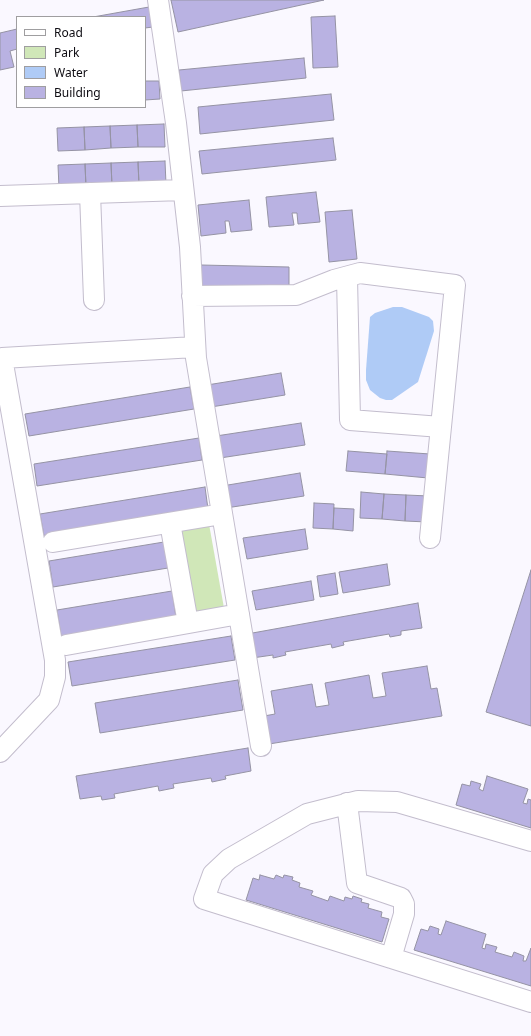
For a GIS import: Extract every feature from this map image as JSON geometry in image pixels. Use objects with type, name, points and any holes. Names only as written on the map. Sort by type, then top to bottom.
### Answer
[{"type":"street","points":[[158,0],[183,190],[196,352],[261,746]]},
{"type":"street","points":[[0,196],[183,190]]},
{"type":"street","points":[[90,193],[94,300]]},
{"type":"street","points":[[192,296],[296,295],[360,273],[455,285],[430,538]]},
{"type":"street","points":[[347,277],[350,420],[441,427]]},
{"type":"street","points":[[0,752],[49,700],[55,677],[55,660],[3,373],[2,358],[196,352]]},
{"type":"street","points":[[53,542],[222,514]]},
{"type":"street","points":[[170,523],[188,623]]},
{"type":"street","points":[[66,645],[239,614]]},
{"type":"street","points":[[531,841],[397,802],[370,800],[347,803],[307,814],[229,859],[213,874],[204,899],[531,1002]]},
{"type":"street","points":[[347,803],[357,884],[401,898],[404,904],[404,914],[391,958]]},
{"type":"green space","points":[[209,524],[224,608],[192,614],[177,530]]},
{"type":"water","points":[[393,307],[402,307],[429,317],[433,321],[434,331],[418,382],[392,400],[386,400],[380,398],[370,390],[366,380],[366,370],[370,317],[375,313]]},
{"type":"building","points":[[171,0],[324,0],[178,32]]},
{"type":"building","points":[[149,7],[153,27],[146,28],[146,16],[99,16]]},
{"type":"building","points":[[335,16],[338,67],[313,68],[311,17]]},
{"type":"building","points":[[16,29],[16,49],[10,51],[14,67],[0,70],[0,33]]},
{"type":"building","points":[[304,58],[306,78],[181,91],[179,70]]},
{"type":"building","points":[[146,81],[159,81],[160,99],[146,100]]},
{"type":"building","points":[[331,94],[334,120],[200,134],[198,107]]},
{"type":"building","points":[[164,124],[165,147],[138,147],[137,125]]},
{"type":"building","points":[[137,125],[138,147],[111,148],[110,126]]},
{"type":"building","points":[[110,126],[111,148],[85,150],[84,127]]},
{"type":"building","points":[[84,127],[85,150],[58,151],[57,128]]},
{"type":"building","points":[[333,138],[336,160],[202,174],[199,151]]},
{"type":"building","points":[[165,161],[166,184],[139,185],[138,162]]},
{"type":"building","points":[[138,162],[139,185],[112,186],[111,163]]},
{"type":"building","points":[[111,163],[112,186],[86,187],[85,164]]},
{"type":"building","points":[[85,164],[86,187],[59,188],[58,165]]},
{"type":"building","points":[[316,192],[320,222],[298,224],[297,213],[292,213],[294,225],[269,227],[266,197]]},
{"type":"building","points":[[249,200],[252,230],[231,232],[229,221],[225,221],[226,233],[201,236],[198,205]]},
{"type":"building","points":[[352,210],[357,259],[329,262],[325,212]]},
{"type":"building","points":[[201,265],[289,267],[289,293],[200,290]]},
{"type":"building","points":[[281,373],[285,395],[211,407],[207,385]]},
{"type":"building","points":[[190,387],[194,409],[29,436],[25,414]]},
{"type":"building","points":[[301,423],[305,445],[220,458],[216,436]]},
{"type":"building","points":[[199,438],[202,460],[37,486],[34,464]]},
{"type":"building","points":[[348,451],[387,454],[385,474],[346,471]]},
{"type":"building","points":[[387,451],[430,454],[428,478],[385,474]]},
{"type":"building","points":[[300,473],[304,496],[226,508],[222,486]]},
{"type":"building","points":[[205,487],[208,509],[44,536],[40,514]]},
{"type":"building","points":[[361,492],[384,494],[382,519],[360,518]]},
{"type":"building","points":[[384,494],[406,495],[405,521],[382,519]]},
{"type":"building","points":[[406,495],[429,496],[427,522],[405,521]]},
{"type":"building","points":[[314,503],[334,504],[333,529],[313,528]]},
{"type":"building","points":[[334,508],[354,509],[353,531],[333,529]]},
{"type":"building","points":[[305,529],[308,549],[247,559],[243,538]]},
{"type":"building","points":[[164,542],[168,568],[53,587],[49,561]]},
{"type":"building","points":[[387,564],[390,585],[343,593],[339,572]]},
{"type":"building","points":[[531,570],[531,726],[486,712]]},
{"type":"building","points":[[335,573],[338,594],[320,597],[317,576]]},
{"type":"building","points":[[311,581],[314,600],[256,610],[252,591]]},
{"type":"building","points":[[172,591],[176,617],[61,636],[57,610]]},
{"type":"building","points":[[418,603],[422,628],[401,631],[401,635],[390,637],[389,634],[343,642],[344,645],[332,648],[331,644],[285,652],[286,655],[273,658],[273,655],[252,658],[247,634]]},
{"type":"building","points":[[231,636],[235,660],[72,686],[68,662]]},
{"type":"building","points":[[427,666],[431,689],[437,688],[442,716],[269,744],[264,716],[275,714],[271,691],[312,684],[316,707],[329,705],[325,683],[369,675],[373,698],[386,696],[382,673]]},
{"type":"building","points":[[238,680],[243,710],[100,733],[95,703]]},
{"type":"building","points":[[248,748],[251,771],[225,776],[226,779],[212,782],[211,778],[173,784],[174,788],[159,791],[158,786],[114,794],[115,798],[102,800],[101,796],[80,799],[76,776]]},
{"type":"building","points":[[487,776],[528,789],[523,803],[527,804],[528,799],[531,800],[531,828],[456,805],[462,784],[470,786],[471,781],[481,784],[479,789],[483,791]]},
{"type":"building","points":[[260,875],[274,879],[276,875],[283,878],[284,875],[293,877],[292,880],[300,883],[299,887],[313,891],[311,895],[328,901],[330,896],[344,901],[345,897],[352,899],[353,896],[362,899],[361,902],[369,904],[368,908],[382,912],[381,917],[389,919],[382,942],[246,900],[253,878],[259,880]]},
{"type":"building","points":[[446,921],[486,934],[482,948],[485,949],[486,944],[497,947],[495,952],[512,957],[514,952],[524,956],[523,961],[526,961],[531,948],[531,986],[414,950],[421,929],[428,931],[430,926],[439,929],[438,934],[441,935]]}]
